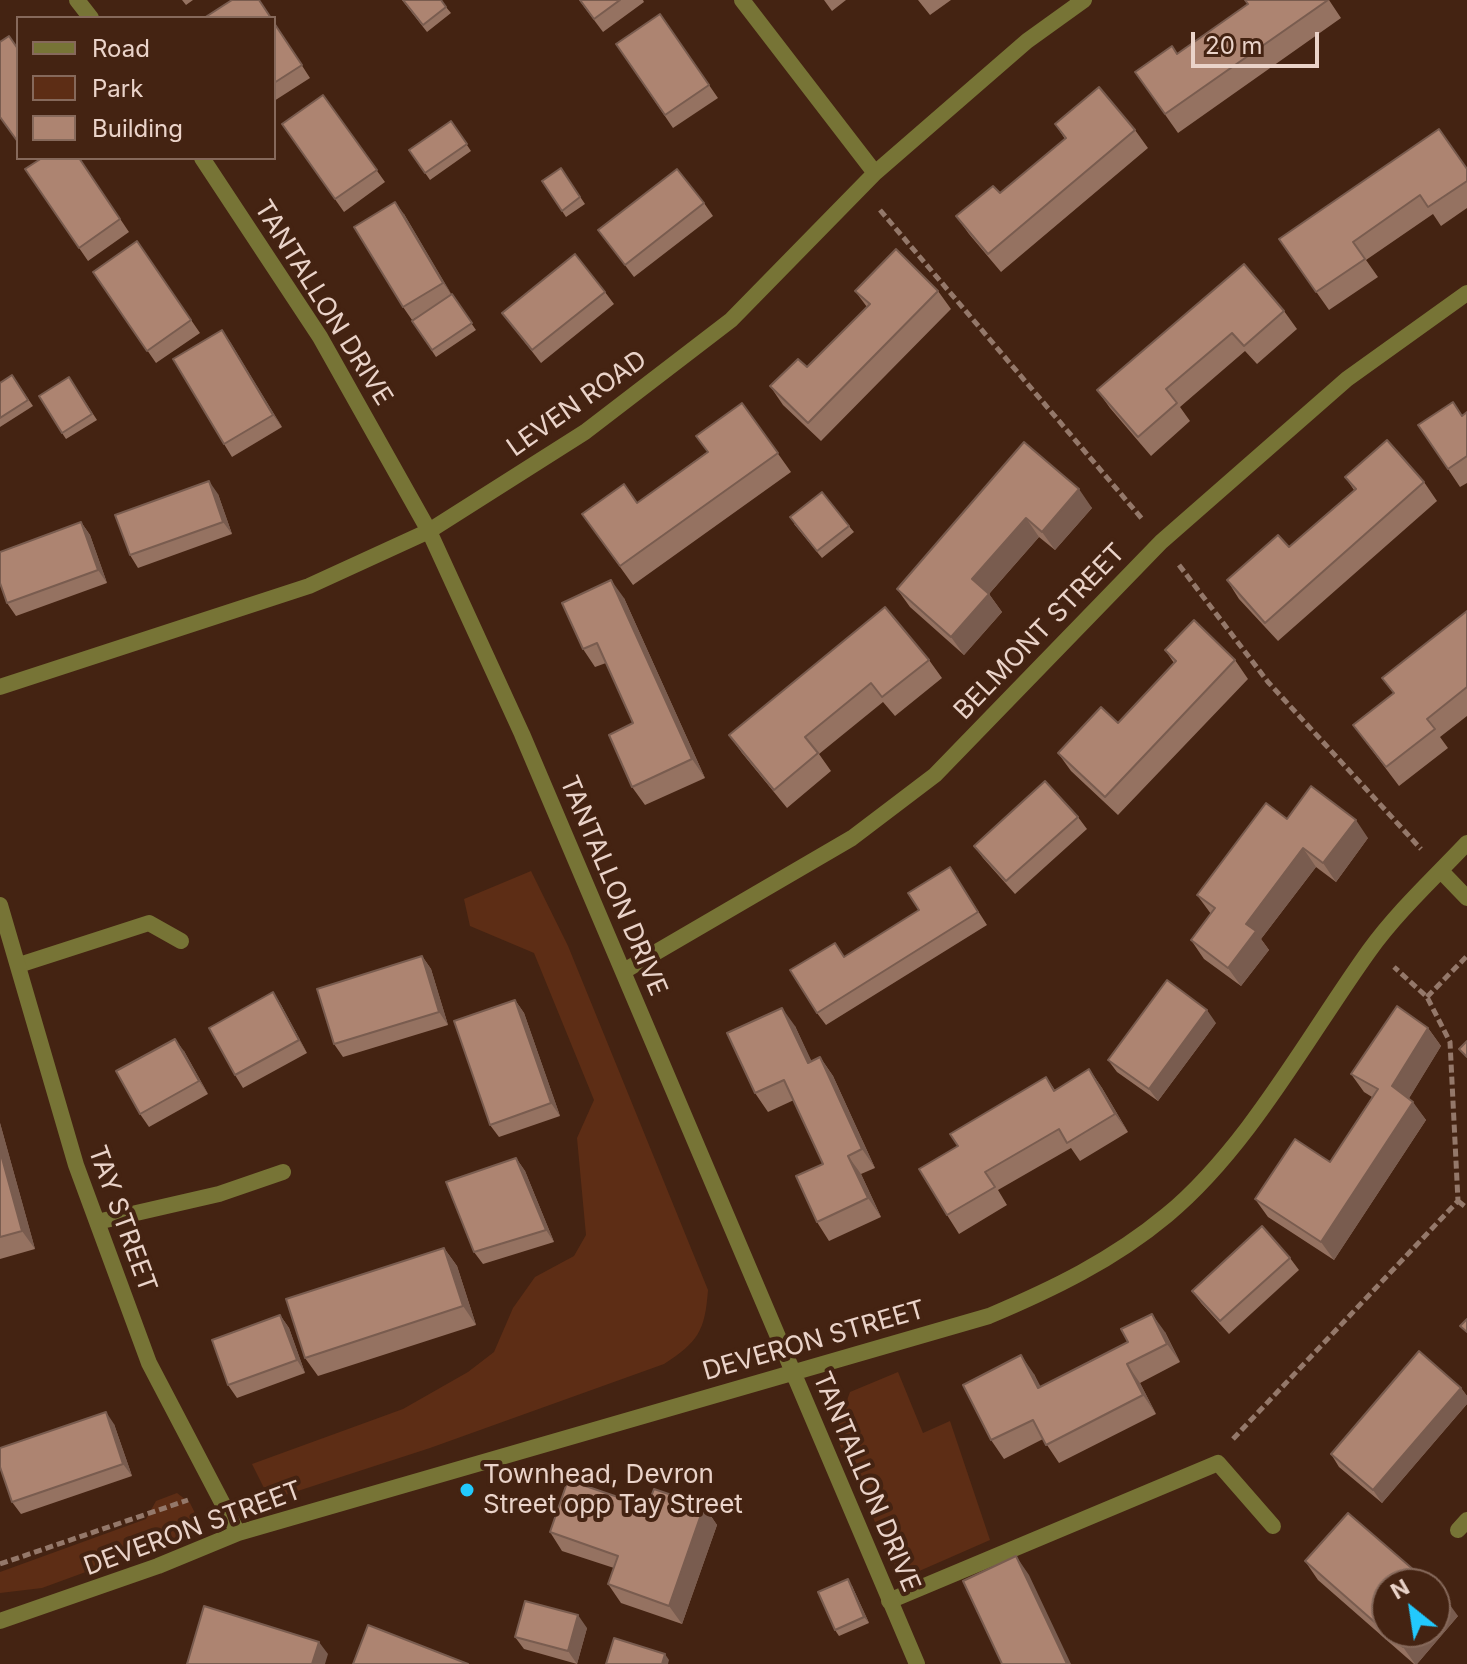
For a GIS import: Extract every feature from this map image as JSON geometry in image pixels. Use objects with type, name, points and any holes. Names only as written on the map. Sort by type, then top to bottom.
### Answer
[{"type":"street","points":[[77,0],[89,16]]},
{"type":"street","points":[[742,0],[875,173]]},
{"type":"street","name":"LEVEN ROAD","points":[[0,687],[309,586],[429,531],[585,432],[731,320],[875,173],[1027,41],[1084,0]]},
{"type":"street","name":"TANTALLON DRIVE","points":[[203,160],[320,337],[429,531],[522,734],[917,1664]]},
{"type":"street","name":"BELMONT STREET","points":[[624,971],[852,838],[935,775],[1161,542],[1347,379],[1467,293]]},
{"type":"street","name":"DEVERON STREET","points":[[0,1621],[144,1571],[238,1533],[989,1316],[1057,1288],[1114,1254],[1169,1214],[1226,1156],[1372,947],[1467,843]]},
{"type":"street","points":[[1441,871],[1467,898]]},
{"type":"street","name":"TAY STREET","points":[[0,905],[76,1165],[149,1363],[238,1533]]},
{"type":"street","points":[[19,965],[149,923],[181,941]]},
{"type":"street","points":[[97,1222],[219,1194],[283,1172]]},
{"type":"street","points":[[889,1601],[1218,1463],[1273,1526]]},
{"type":"path","points":[[1218,1463],[1234,1436],[1458,1201],[1450,1042],[1427,997],[1372,947]]},
{"type":"path","points":[[1427,997],[1467,956]]},
{"type":"path","points":[[1458,1201],[1467,1208]]},
{"type":"path","points":[[0,1564],[216,1490]]},
{"type":"green space","points":[[531,871],[568,946],[708,1290],[702,1326],[685,1349],[664,1364],[430,1448],[270,1500],[252,1464],[403,1409],[468,1372],[494,1352],[513,1308],[535,1277],[574,1256],[586,1235],[577,1138],[594,1100],[534,953],[470,926],[464,899]]},
{"type":"green space","points":[[898,1372],[923,1433],[950,1421],[990,1540],[901,1579],[838,1441],[839,1422],[850,1392]]},
{"type":"green space","points":[[177,1493],[190,1503],[196,1515],[184,1536],[42,1588],[0,1593],[0,1572],[146,1519],[156,1501]]},
{"type":"building","points":[[232,0],[259,0],[270,16],[207,16]]},
{"type":"building","points":[[403,0],[441,0],[446,7],[423,25]]},
{"type":"building","points":[[580,0],[620,0],[594,19]]},
{"type":"building","points":[[1245,0],[1328,0],[1165,114],[1135,72],[1172,46],[1177,54],[1248,4]]},
{"type":"building","points":[[660,14],[709,85],[665,115],[616,44]]},
{"type":"building","points":[[276,26],[302,65],[276,82]]},
{"type":"building","points":[[9,36],[16,46],[16,139],[0,117],[0,42]]},
{"type":"building","points":[[1099,87],[1135,130],[988,254],[956,216],[993,186],[1000,193],[1066,138],[1055,124]]},
{"type":"building","points":[[323,95],[377,170],[335,199],[282,124]]},
{"type":"building","points":[[451,121],[467,144],[425,173],[409,150]]},
{"type":"building","points":[[1439,129],[1467,169],[1467,181],[1428,207],[1420,195],[1353,242],[1365,259],[1316,292],[1279,239]]},
{"type":"building","points":[[39,160],[80,160],[120,219],[79,248],[25,169]]},
{"type":"building","points":[[561,168],[580,197],[562,211],[542,181]]},
{"type":"building","points":[[677,169],[704,203],[625,265],[598,230]]},
{"type":"building","points":[[395,202],[443,283],[403,307],[354,227]]},
{"type":"building","points":[[137,241],[191,320],[147,351],[93,272]]},
{"type":"building","points":[[896,249],[938,291],[808,423],[770,386],[798,359],[807,367],[870,304],[855,291]]},
{"type":"building","points":[[575,254],[605,292],[532,350],[502,313]]},
{"type":"building","points":[[1244,264],[1284,311],[1244,346],[1232,333],[1166,389],[1177,403],[1138,437],[1097,390]]},
{"type":"building","points":[[452,294],[472,323],[432,350],[412,321]]},
{"type":"building","points":[[222,330],[273,415],[224,444],[173,359]]},
{"type":"building","points":[[12,375],[28,400],[0,418],[0,383]]},
{"type":"building","points":[[69,377],[92,414],[62,433],[39,396]]},
{"type":"building","points":[[1453,402],[1462,416],[1467,412],[1467,456],[1448,469],[1418,425]]},
{"type":"building","points":[[742,403],[778,453],[620,566],[582,514],[624,484],[637,503],[708,452],[696,436]]},
{"type":"building","points":[[1387,440],[1424,482],[1265,623],[1227,580],[1278,535],[1289,547],[1356,489],[1345,477]]},
{"type":"building","points":[[1024,442],[1079,489],[1042,532],[1026,518],[972,579],[989,594],[951,637],[897,589]]},
{"type":"building","points":[[209,481],[223,522],[130,555],[115,515]]},
{"type":"building","points":[[822,492],[849,526],[817,551],[790,517]]},
{"type":"building","points":[[81,522],[98,570],[7,603],[0,583],[0,552]]},
{"type":"building","points":[[611,580],[692,759],[632,787],[609,735],[633,723],[597,643],[583,649],[562,603]]},
{"type":"building","points":[[885,607],[929,660],[882,697],[871,683],[805,737],[818,753],[774,790],[729,735]]},
{"type":"building","points":[[1467,611],[1467,687],[1427,719],[1435,729],[1386,767],[1353,725],[1394,693],[1382,678]]},
{"type":"building","points":[[1194,620],[1235,660],[1105,797],[1058,753],[1101,707],[1118,723],[1176,661],[1165,650]]},
{"type":"building","points":[[1045,781],[1078,817],[1006,881],[974,846]]},
{"type":"building","points":[[1311,786],[1356,820],[1323,863],[1303,848],[1246,924],[1256,931],[1228,968],[1191,940],[1215,908],[1197,895],[1266,803],[1287,819]]},
{"type":"building","points":[[950,867],[978,912],[817,1013],[790,970],[835,943],[844,957],[919,910],[908,893]]},
{"type":"building","points":[[422,956],[439,1012],[334,1044],[317,989]]},
{"type":"building","points":[[1167,980],[1207,1010],[1149,1089],[1108,1060]]},
{"type":"building","points":[[273,992],[299,1040],[235,1075],[209,1028]]},
{"type":"building","points":[[515,1000],[551,1103],[490,1125],[454,1021]]},
{"type":"building","points":[[1397,1006],[1428,1028],[1392,1086],[1413,1102],[1321,1242],[1255,1199],[1295,1139],[1330,1162],[1378,1089],[1351,1074]]},
{"type":"building","points":[[782,1008],[808,1063],[820,1057],[862,1149],[848,1156],[868,1198],[817,1222],[796,1176],[823,1164],[784,1080],[755,1093],[727,1033]]},
{"type":"building","points":[[175,1039],[199,1081],[140,1114],[116,1071]]},
{"type":"building","points":[[1467,1041],[1467,1057],[1459,1049]]},
{"type":"building","points":[[1089,1069],[1115,1114],[1067,1143],[1059,1129],[985,1172],[995,1187],[947,1215],[919,1169],[958,1146],[950,1134],[1046,1077],[1054,1091]]},
{"type":"building","points":[[0,1151],[22,1231],[0,1237]]},
{"type":"building","points":[[516,1158],[546,1230],[474,1252],[446,1182]]},
{"type":"building","points":[[1262,1226],[1290,1258],[1220,1321],[1192,1291]]},
{"type":"building","points":[[444,1248],[463,1306],[305,1358],[286,1299]]},
{"type":"building","points":[[1152,1314],[1167,1344],[1127,1364],[1143,1395],[1046,1445],[1033,1420],[991,1440],[963,1385],[1021,1355],[1038,1388],[1128,1342],[1121,1329]]},
{"type":"building","points":[[280,1315],[297,1360],[228,1385],[212,1340]]},
{"type":"building","points":[[1467,1319],[1467,1332],[1460,1326]]},
{"type":"building","points":[[1419,1351],[1461,1388],[1373,1490],[1331,1454]]},
{"type":"building","points":[[106,1412],[123,1464],[12,1502],[0,1467],[0,1448]]},
{"type":"building","points":[[568,1480],[647,1507],[654,1489],[704,1506],[669,1606],[608,1584],[618,1556],[550,1532]]},
{"type":"building","points":[[1348,1513],[1412,1568],[1371,1568],[1371,1619],[1305,1561]]},
{"type":"building","points":[[1016,1556],[1067,1664],[1002,1664],[963,1581]]},
{"type":"building","points":[[848,1579],[864,1617],[835,1630],[818,1592]]},
{"type":"building","points":[[525,1601],[578,1615],[568,1651],[515,1637]]},
{"type":"building","points":[[204,1606],[319,1642],[312,1664],[187,1664]]},
{"type":"building","points":[[368,1625],[468,1664],[353,1664]]},
{"type":"building","points":[[614,1638],[665,1654],[662,1664],[606,1664]]},
{"type":"place","name":"Townhead, Devron Street opp Tay Street","points":[[467,1490]]}]
